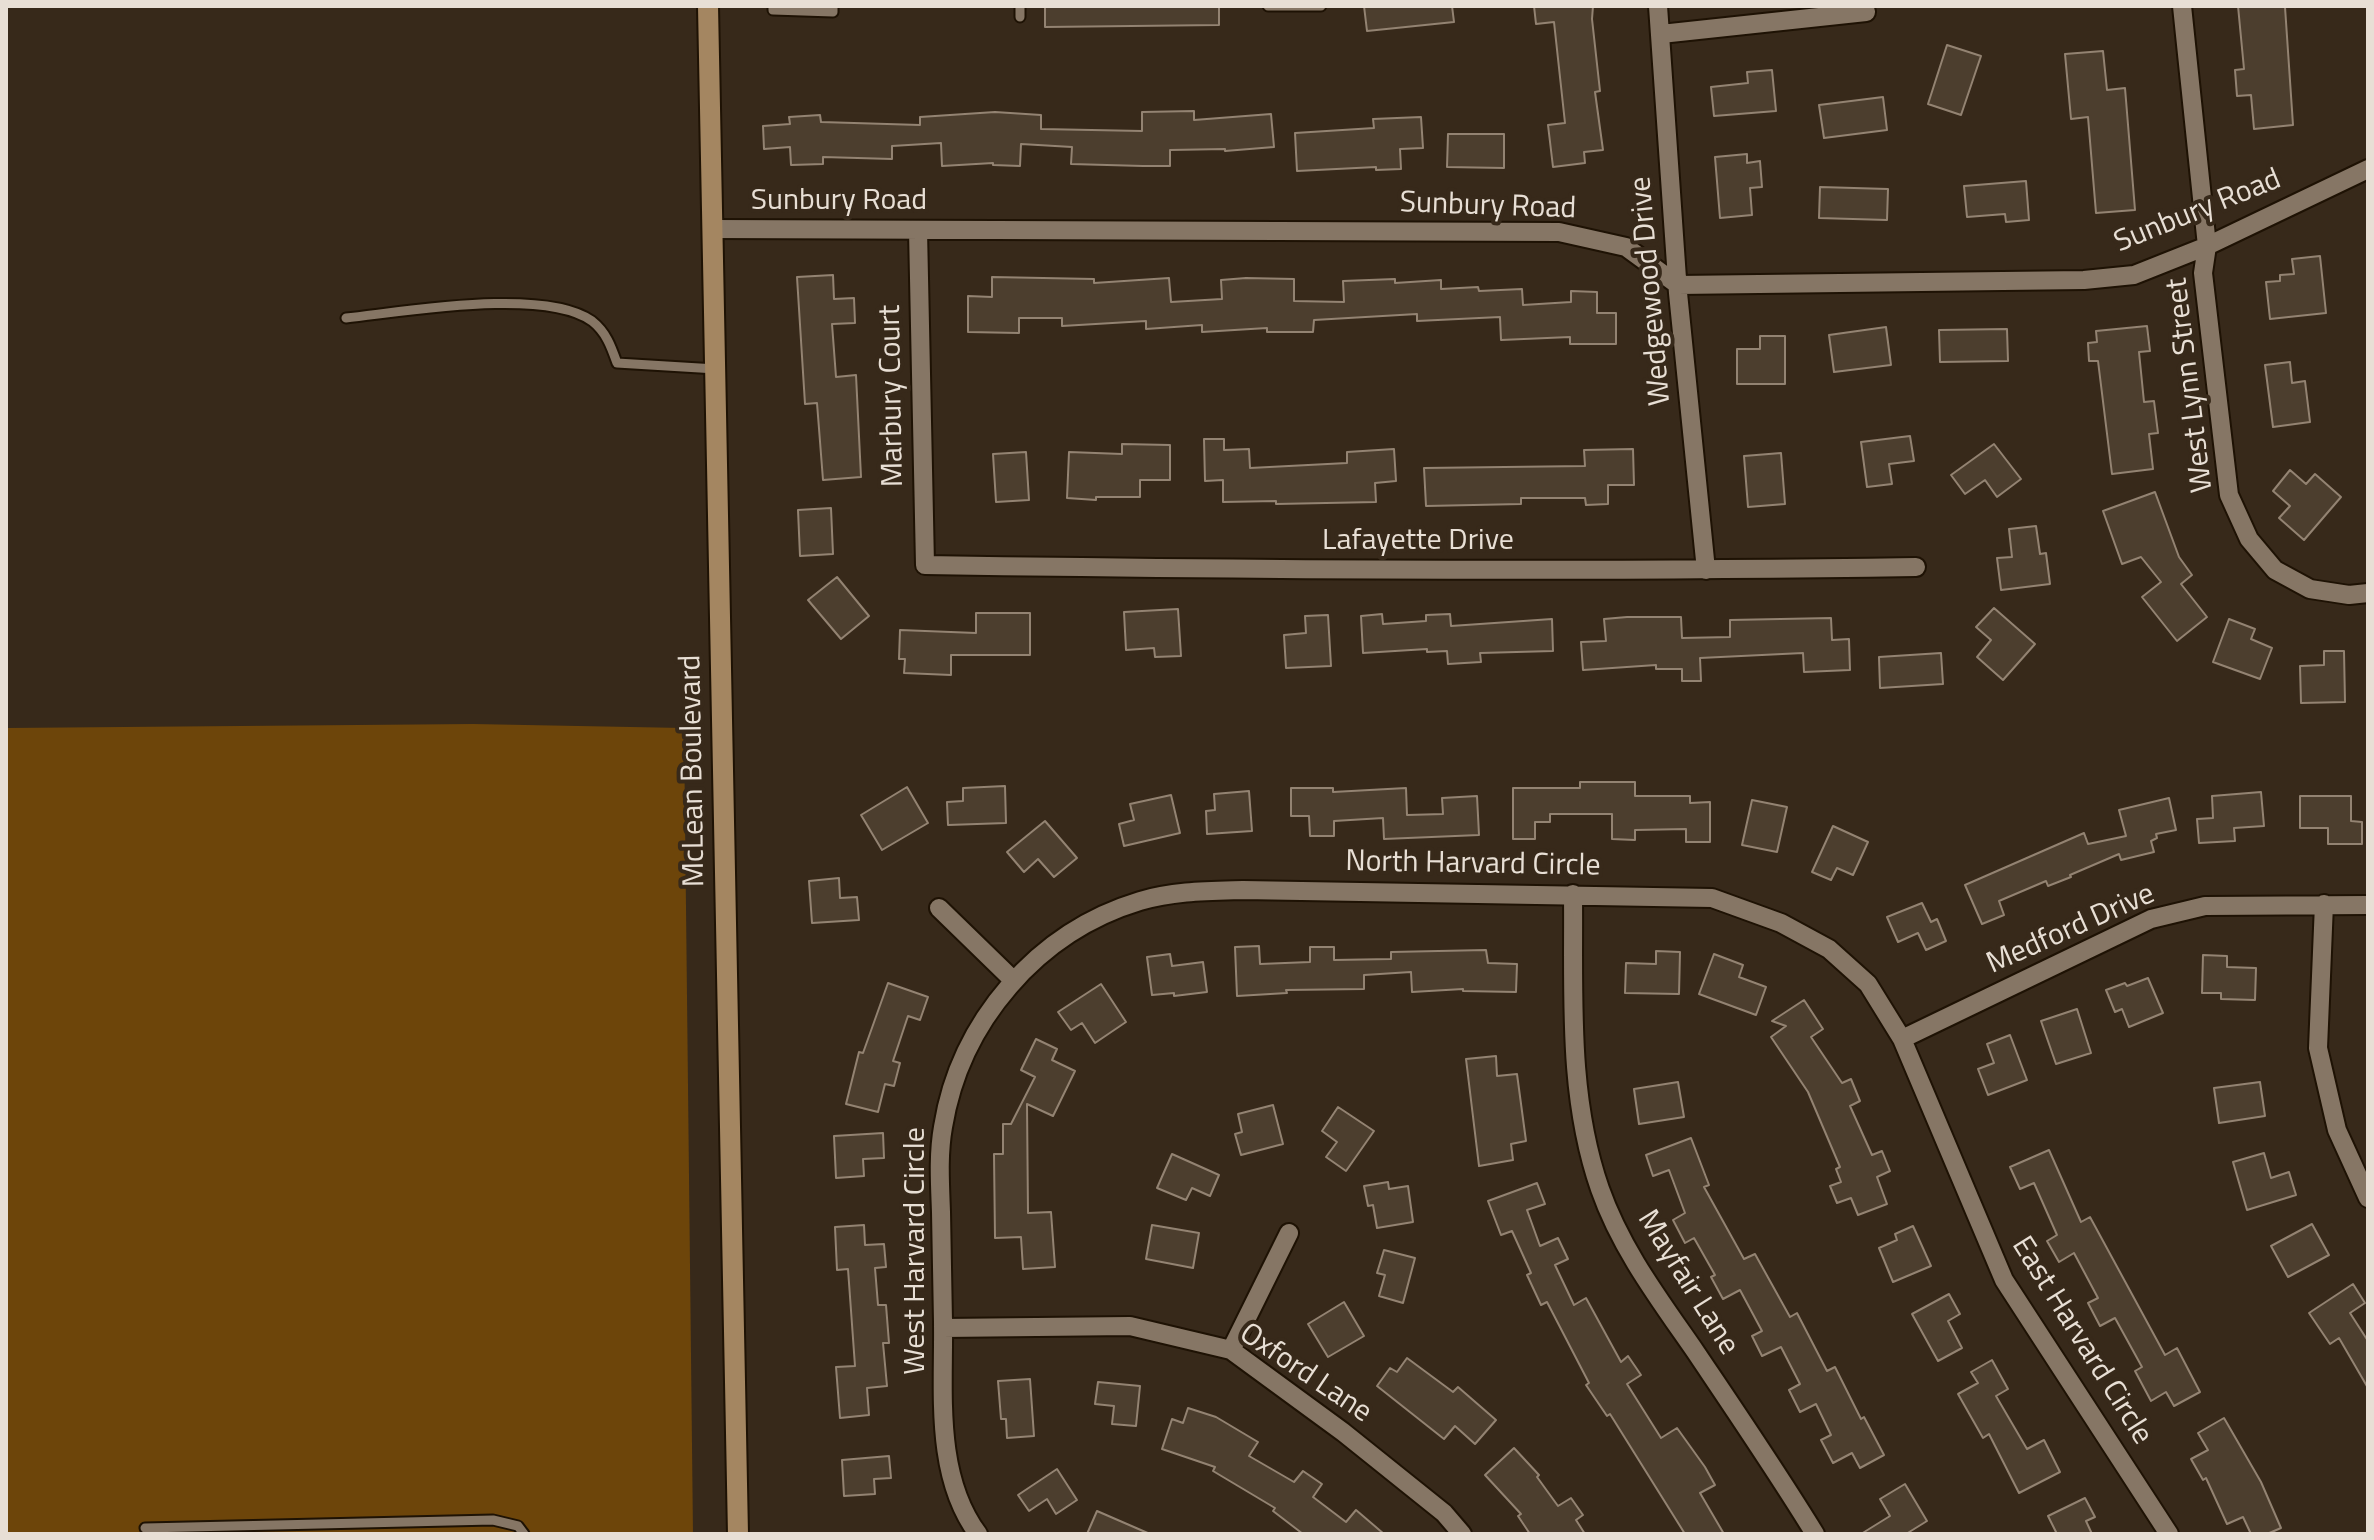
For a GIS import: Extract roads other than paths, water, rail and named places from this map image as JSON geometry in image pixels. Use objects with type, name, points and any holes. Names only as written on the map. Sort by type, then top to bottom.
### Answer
[{"type":"main road","name":"McLean Boulevard","points":[[708,6],[738,1534]]},
{"type":"street","name":"Wedgewood Drive","points":[[1658,6],[1678,285],[1706,570]]},
{"type":"street","name":"West Lynn Street","points":[[2182,6],[2207,246],[2203,273],[2229,495],[2249,539],[2275,570],[2310,589],[2349,595],[2368,593]]},
{"type":"street","points":[[1661,34],[1866,12]]},
{"type":"street","name":"Sunbury Road","points":[[713,229],[1559,232],[1626,247],[1678,285],[2084,280],[2134,275],[2207,246],[2368,169]]},
{"type":"street","name":"Marbury Court","points":[[918,230],[924,561]]},
{"type":"street","name":"Lafayette Drive","points":[[924,561],[925,565],[1222,569],[1916,567]]},
{"type":"street","name":"North Harvard Circle","points":[[1013,980],[1044,952],[1094,920],[1139,901],[1172,894],[1243,890],[1712,898],[1781,923],[1829,949],[1868,984],[1902,1039]]},
{"type":"street","name":"Mayfair Lane","points":[[1573,894],[1574,1035],[1578,1097],[1600,1189],[1633,1261],[1768,1458],[1815,1534]]},
{"type":"street","points":[[2324,904],[2318,1048],[2337,1130],[2368,1198]]},
{"type":"street","name":"Medford Drive","points":[[1902,1039],[2151,919],[2205,906],[2368,905]]},
{"type":"street","points":[[939,908],[1013,980]]},
{"type":"street","name":"West Harvard Circle","points":[[978,1534],[968,1521],[951,1474],[945,1438],[940,1159],[943,1127],[954,1083],[969,1045],[988,1012],[1013,980]]},
{"type":"street","name":"East Harvard Circle","points":[[1902,1039],[2004,1280],[2169,1534]]},
{"type":"street","points":[[1231,1350],[1289,1233]]},
{"type":"street","name":"Oxford Lane","points":[[943,1328],[1130,1326],[1231,1350],[1343,1432],[1444,1513],[1462,1534]]},
{"type":"lane","points":[[773,6],[773,10],[833,12],[833,6]]},
{"type":"lane","points":[[1268,6],[1321,6]]},
{"type":"lane","points":[[346,318],[467,306],[515,304],[548,307],[572,312],[599,327],[610,341],[617,363],[716,369]]},
{"type":"lane","points":[[145,1528],[493,1520],[518,1526],[524,1534]]}]
